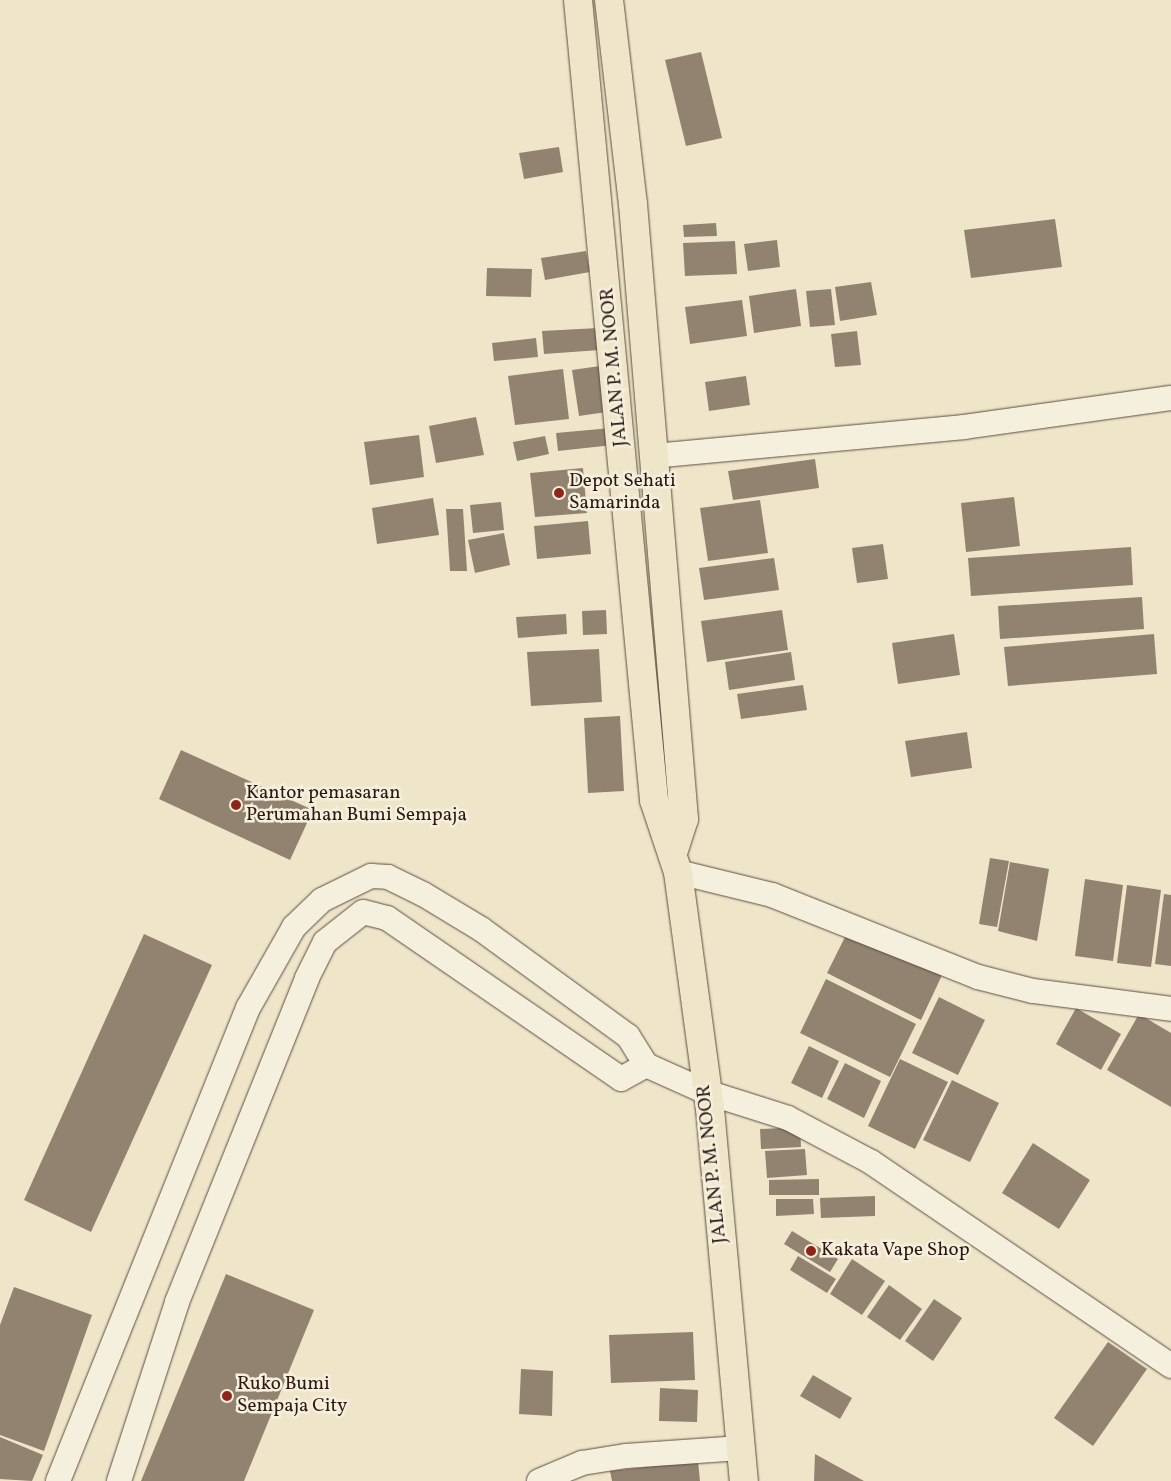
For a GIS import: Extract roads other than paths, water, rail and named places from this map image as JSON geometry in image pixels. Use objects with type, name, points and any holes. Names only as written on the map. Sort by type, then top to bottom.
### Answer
[{"type":"highway","name":"JALAN P. M. NOOR","points":[[578,0],[617,389],[654,800],[656,816],[676,861],[706,1092],[744,1481]]},
{"type":"highway","name":"JALAN P. M. NOOR","points":[[609,0],[648,386],[684,819],[676,861]]},
{"type":"highway","points":[[617,389],[648,386]]},
{"type":"street","points":[[653,456],[964,427],[1171,398]]},
{"type":"street","points":[[676,861],[772,895],[978,977],[1033,991],[1171,1009]]},
{"type":"street","points":[[58,1481],[248,1008],[294,927],[344,886],[371,876],[388,877],[423,894],[481,929],[622,1031],[646,1065],[706,1092],[788,1118],[871,1162],[1171,1366]]},
{"type":"street","points":[[344,886],[363,912],[387,918],[621,1078],[646,1065]]},
{"type":"street","points":[[119,1481],[177,1302],[307,978],[326,942],[363,912]]},
{"type":"street","points":[[539,1481],[582,1463],[626,1456],[741,1448]]},
{"type":"place","name":"Depot Sehati Samarinda","points":[[559,493]]},
{"type":"place","name":"Kantor pemasaran Perumahan Bumi Sempaja","points":[[236,805]]},
{"type":"place","name":"Kakata Vape Shop","points":[[811,1251]]},
{"type":"place","name":"Ruko Bumi Sempaja City","points":[[227,1396]]}]
